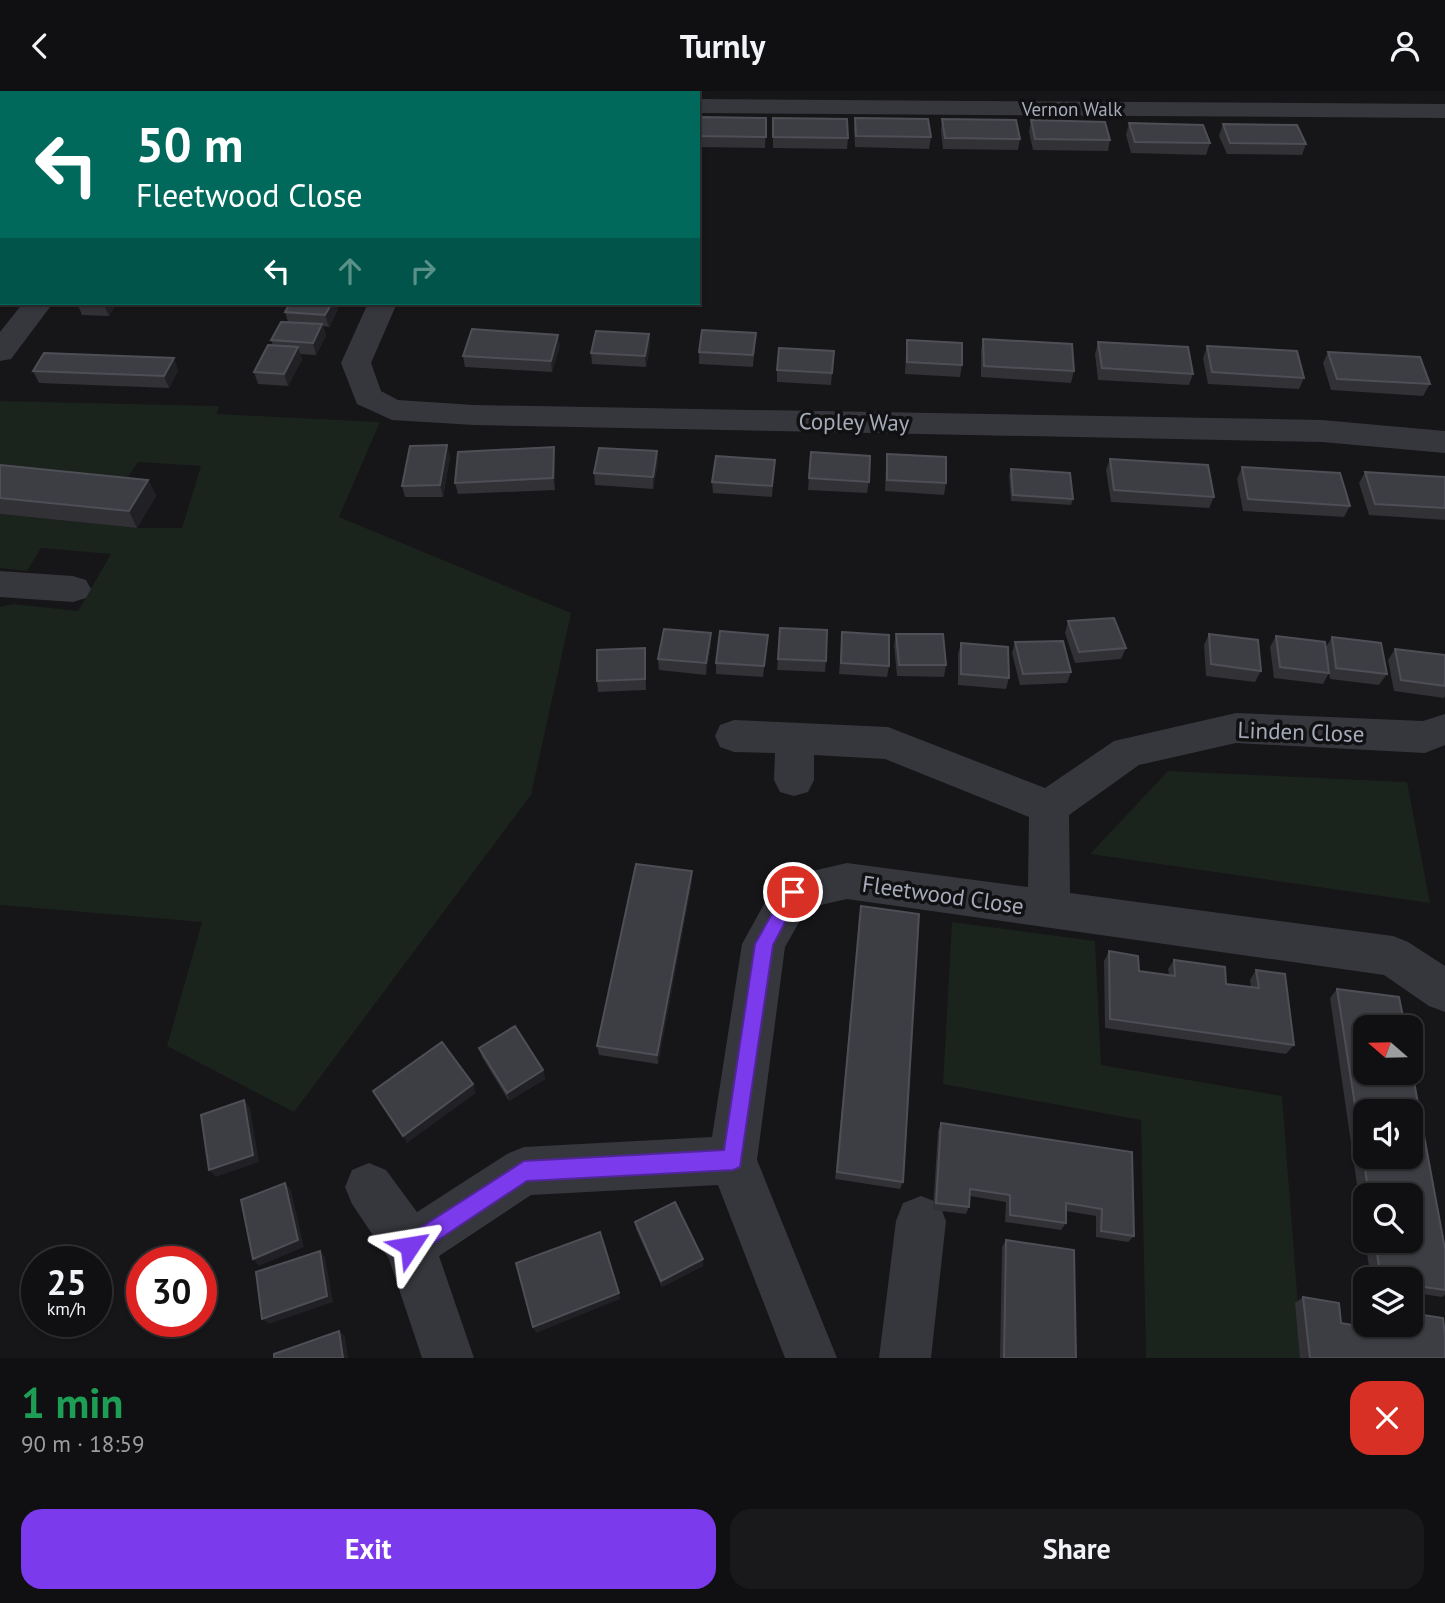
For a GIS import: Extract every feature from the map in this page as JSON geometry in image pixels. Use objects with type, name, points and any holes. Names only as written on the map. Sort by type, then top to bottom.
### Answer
[{"type":"street","name":"Vernon Walk","points":[[700,106],[1445,111]]},
{"type":"street","points":[[0,352],[36,305]]},
{"type":"street","name":"Copley Way","points":[[381,305],[356,363],[368,397],[392,410],[488,415],[1262,429],[1405,437],[1445,442]]},
{"type":"street","points":[[0,584],[73,589]]},
{"type":"street","name":"Linden Close","points":[[1049,807],[1128,751],[1237,728],[1426,737],[1445,729]]},
{"type":"street","points":[[734,736],[888,743],[1049,807],[1049,910]]},
{"type":"street","points":[[794,739],[794,780]]},
{"type":"street","name":"Fleetwood Close","points":[[811,1358],[733,1160],[764,944],[793,892],[847,881],[1393,956],[1445,991]]},
{"type":"street","points":[[410,1246],[524,1171],[733,1160]]},
{"type":"street","points":[[369,1187],[410,1246],[448,1358]]},
{"type":"street","points":[[905,1358],[921,1221]]},
{"type":"shaded area","points":[[0,401],[219,406],[217,414],[380,422],[339,517],[571,613],[531,795],[294,1112],[167,1046],[202,922],[0,905],[0,607],[13,604],[78,611],[111,554],[41,548],[27,571],[0,568],[0,514],[137,528],[182,528],[201,466],[138,462],[121,488],[0,480]]},
{"type":"shaded area","points":[[1168,771],[1407,782],[1430,903],[1090,854]]},
{"type":"shaded area","points":[[952,922],[1095,941],[1101,1065],[1282,1096],[1302,1358],[1146,1358],[1141,1120],[943,1084]]},
{"type":"building","points":[[700,117],[766,118],[766,137],[700,136]]},
{"type":"building","points":[[773,118],[847,119],[848,138],[773,137]]},
{"type":"building","points":[[855,118],[928,119],[931,137],[856,136]]},
{"type":"building","points":[[942,119],[1016,120],[1020,139],[945,138]]},
{"type":"building","points":[[1031,120],[1105,122],[1110,140],[1035,139]]},
{"type":"building","points":[[1129,123],[1203,125],[1210,143],[1135,142]]},
{"type":"building","points":[[1223,124],[1297,125],[1306,144],[1230,143]]},
{"type":"building","points":[[289,305],[331,305],[325,315],[285,312]]},
{"type":"building","points":[[281,322],[322,324],[313,343],[271,340]]},
{"type":"building","points":[[472,329],[558,335],[551,361],[463,356]]},
{"type":"building","points":[[702,330],[756,333],[753,355],[699,352]]},
{"type":"building","points":[[596,331],[649,334],[645,356],[591,353]]},
{"type":"building","points":[[983,339],[1072,344],[1074,371],[984,366]]},
{"type":"building","points":[[907,340],[962,343],[962,365],[907,362]]},
{"type":"building","points":[[1098,342],[1188,347],[1193,374],[1102,368]]},
{"type":"building","points":[[268,345],[298,347],[284,374],[254,372]]},
{"type":"building","points":[[1207,346],[1297,351],[1304,378],[1212,372]]},
{"type":"building","points":[[779,348],[834,351],[832,373],[777,370]]},
{"type":"building","points":[[1328,352],[1420,357],[1430,384],[1337,379]]},
{"type":"building","points":[[44,353],[174,358],[164,376],[33,371]]},
{"type":"building","points":[[447,445],[440,485],[402,486],[410,446]]},
{"type":"building","points":[[554,447],[553,478],[455,483],[458,452]]},
{"type":"building","points":[[599,448],[657,451],[653,477],[594,473]]},
{"type":"building","points":[[811,452],[870,456],[869,482],[809,478]]},
{"type":"building","points":[[887,454],[946,457],[946,483],[887,480]]},
{"type":"building","points":[[716,456],[775,460],[772,486],[712,482]]},
{"type":"building","points":[[1110,459],[1208,465],[1214,497],[1114,490]]},
{"type":"building","points":[[0,465],[148,480],[129,511],[0,498]]},
{"type":"building","points":[[1242,467],[1340,473],[1350,506],[1248,499]]},
{"type":"building","points":[[1011,469],[1070,473],[1073,499],[1013,495]]},
{"type":"building","points":[[1365,472],[1445,477],[1445,508],[1375,504]]},
{"type":"building","points":[[1114,618],[1126,648],[1079,652],[1068,621]]},
{"type":"building","points":[[780,628],[827,630],[826,661],[778,659]]},
{"type":"building","points":[[664,629],[711,633],[706,663],[658,659]]},
{"type":"building","points":[[720,631],[768,635],[764,666],[716,663]]},
{"type":"building","points":[[842,632],[889,635],[889,666],[841,663]]},
{"type":"building","points":[[896,634],[943,634],[946,665],[899,665]]},
{"type":"building","points":[[1209,634],[1258,640],[1261,671],[1211,664]]},
{"type":"building","points":[[1276,636],[1325,642],[1329,673],[1280,667]]},
{"type":"building","points":[[1332,637],[1381,643],[1387,674],[1336,668]]},
{"type":"building","points":[[1063,641],[1071,672],[1023,674],[1015,642]]},
{"type":"building","points":[[961,643],[1008,647],[1009,678],[961,674]]},
{"type":"building","points":[[645,648],[645,679],[597,681],[597,650]]},
{"type":"building","points":[[1395,649],[1445,655],[1445,686],[1401,680]]},
{"type":"building","points":[[636,864],[692,871],[657,1055],[597,1046]]},
{"type":"building","points":[[861,906],[919,914],[903,1182],[837,1172]]},
{"type":"building","points":[[1109,951],[1138,956],[1139,971],[1175,976],[1174,960],[1225,967],[1226,984],[1259,988],[1256,970],[1285,974],[1294,1045],[1110,1019]]},
{"type":"building","points":[[1337,989],[1399,997],[1403,1015],[1353,1015],[1353,1085],[1415,1085],[1417,1099],[1354,1099]]},
{"type":"building","points":[[515,1026],[543,1070],[507,1093],[479,1048]]},
{"type":"building","points":[[442,1042],[473,1084],[403,1136],[373,1091]]},
{"type":"building","points":[[244,1100],[253,1155],[209,1170],[201,1115]]},
{"type":"building","points":[[941,1123],[1132,1152],[1134,1236],[1101,1231],[1102,1209],[1066,1203],[1066,1223],[1010,1215],[1010,1195],[970,1189],[969,1207],[936,1203]]},
{"type":"building","points":[[1423,1130],[1445,1249],[1445,1290],[1423,1287],[1423,1267],[1379,1267],[1377,1253],[1423,1253],[1423,1183],[1367,1183],[1365,1169],[1423,1169]]},
{"type":"building","points":[[285,1183],[298,1240],[253,1259],[241,1200]]},
{"type":"building","points":[[675,1202],[703,1259],[661,1281],[635,1222]]},
{"type":"building","points":[[600,1232],[619,1293],[533,1327],[516,1263]]},
{"type":"building","points":[[1006,1240],[1074,1250],[1076,1358],[1004,1358]]},
{"type":"building","points":[[320,1251],[327,1296],[262,1319],[256,1272]]},
{"type":"building","points":[[1303,1297],[1339,1303],[1341,1323],[1353,1325],[1353,1337],[1423,1337],[1423,1315],[1443,1318],[1445,1358],[1310,1358]]},
{"type":"building","points":[[339,1331],[343,1358],[274,1358],[274,1354]]},
{"type":"route","points":[[410,1246],[524,1171],[733,1160],[764,944],[793,892]]}]
